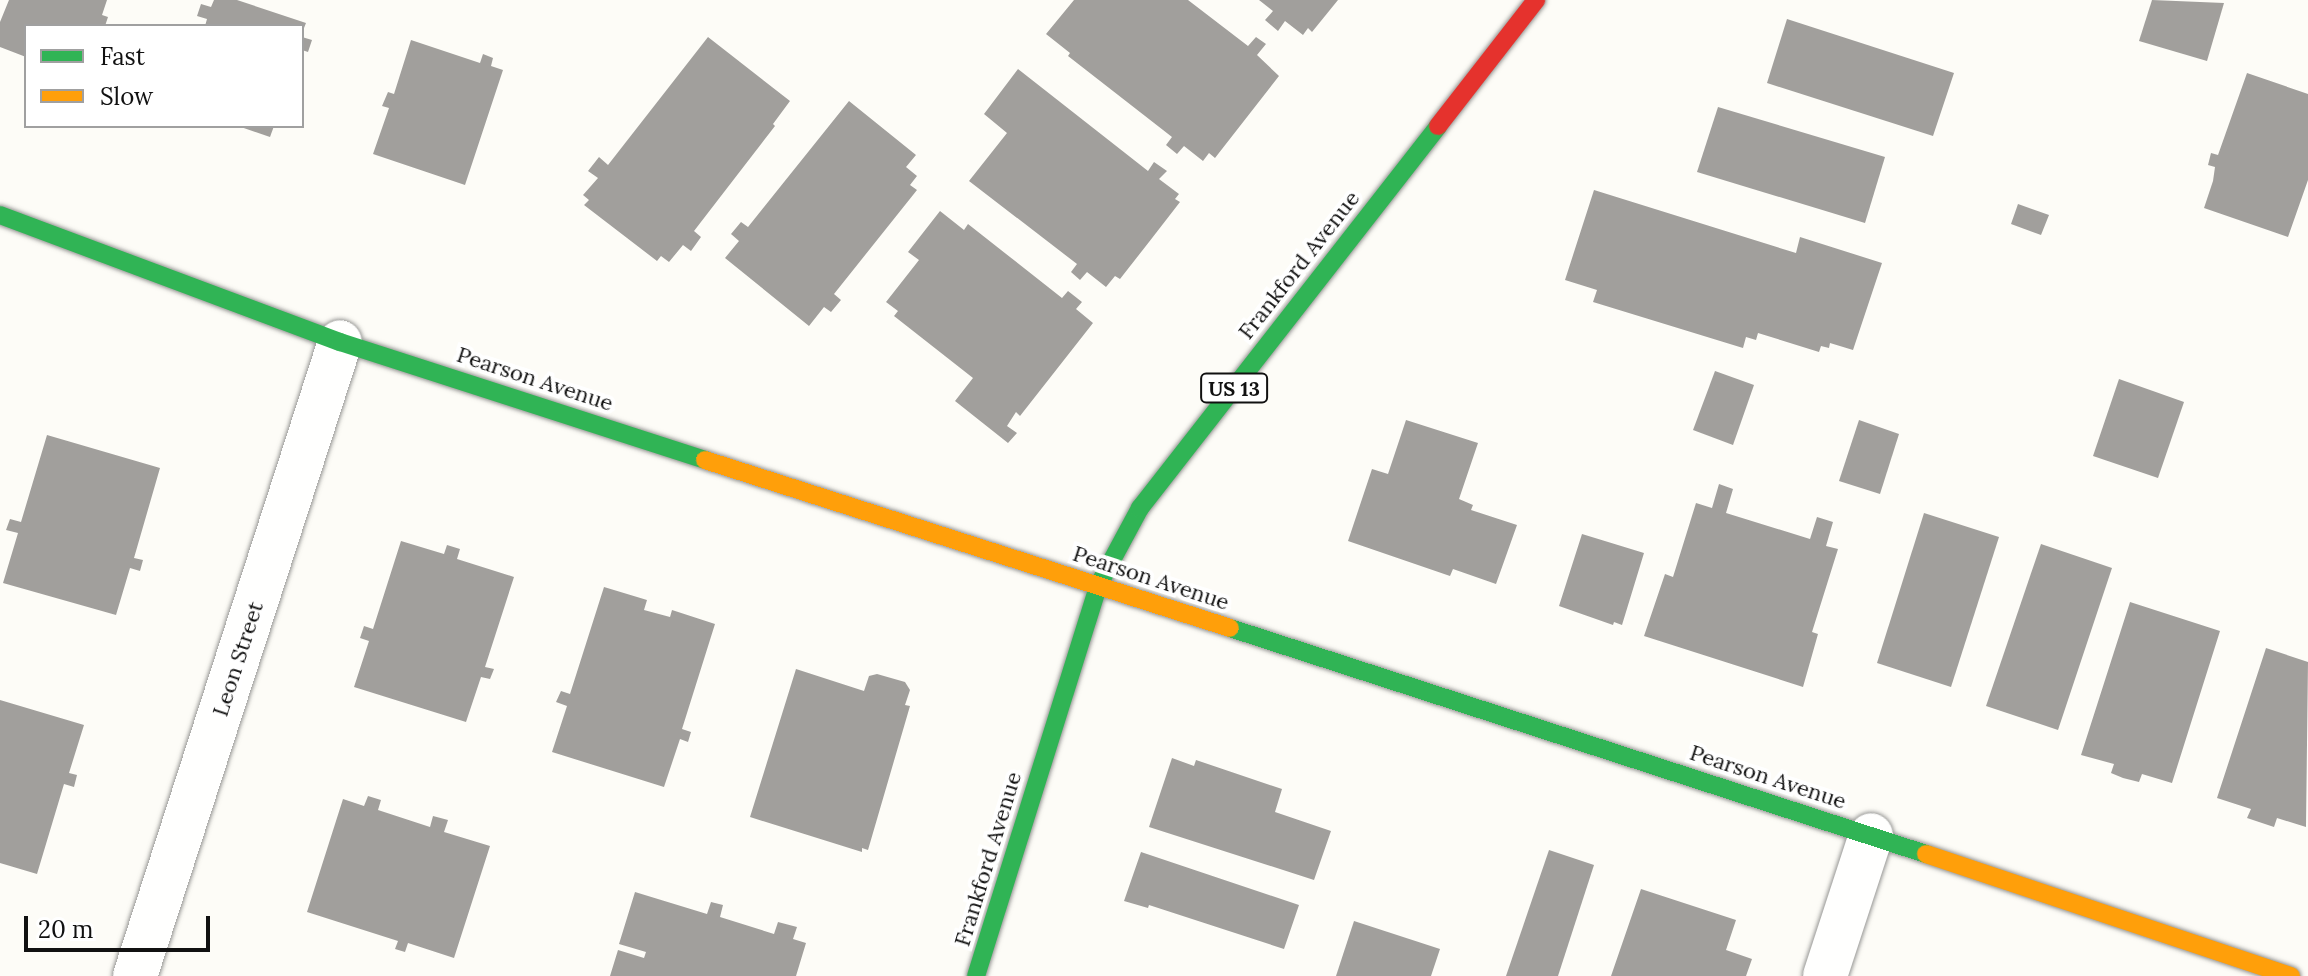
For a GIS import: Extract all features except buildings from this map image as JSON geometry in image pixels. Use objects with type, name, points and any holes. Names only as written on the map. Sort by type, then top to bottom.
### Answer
[{"type":"street","name":"Frankford Avenue","points":[[976,976],[1098,586],[1140,508],[1536,0]]},
{"type":"street","name":"Pearson Avenue","points":[[0,215],[340,342],[1871,835],[2291,976]]},
{"type":"street","name":"Leon Street","points":[[135,976],[340,342]]},
{"type":"street","points":[[1825,976],[1871,835]]},
{"type":"traffic: fast","points":[[976,976],[1098,586],[1140,508],[1438,126]]},
{"type":"traffic: fast","points":[[0,215],[340,342],[705,460]]},
{"type":"traffic: fast","points":[[1230,628],[1926,854]]},
{"type":"traffic: slow","points":[[705,460],[1230,628]]},
{"type":"traffic: slow","points":[[1926,854],[2291,976]]},
{"type":"traffic: jam","points":[[1438,126],[1536,0]]}]
